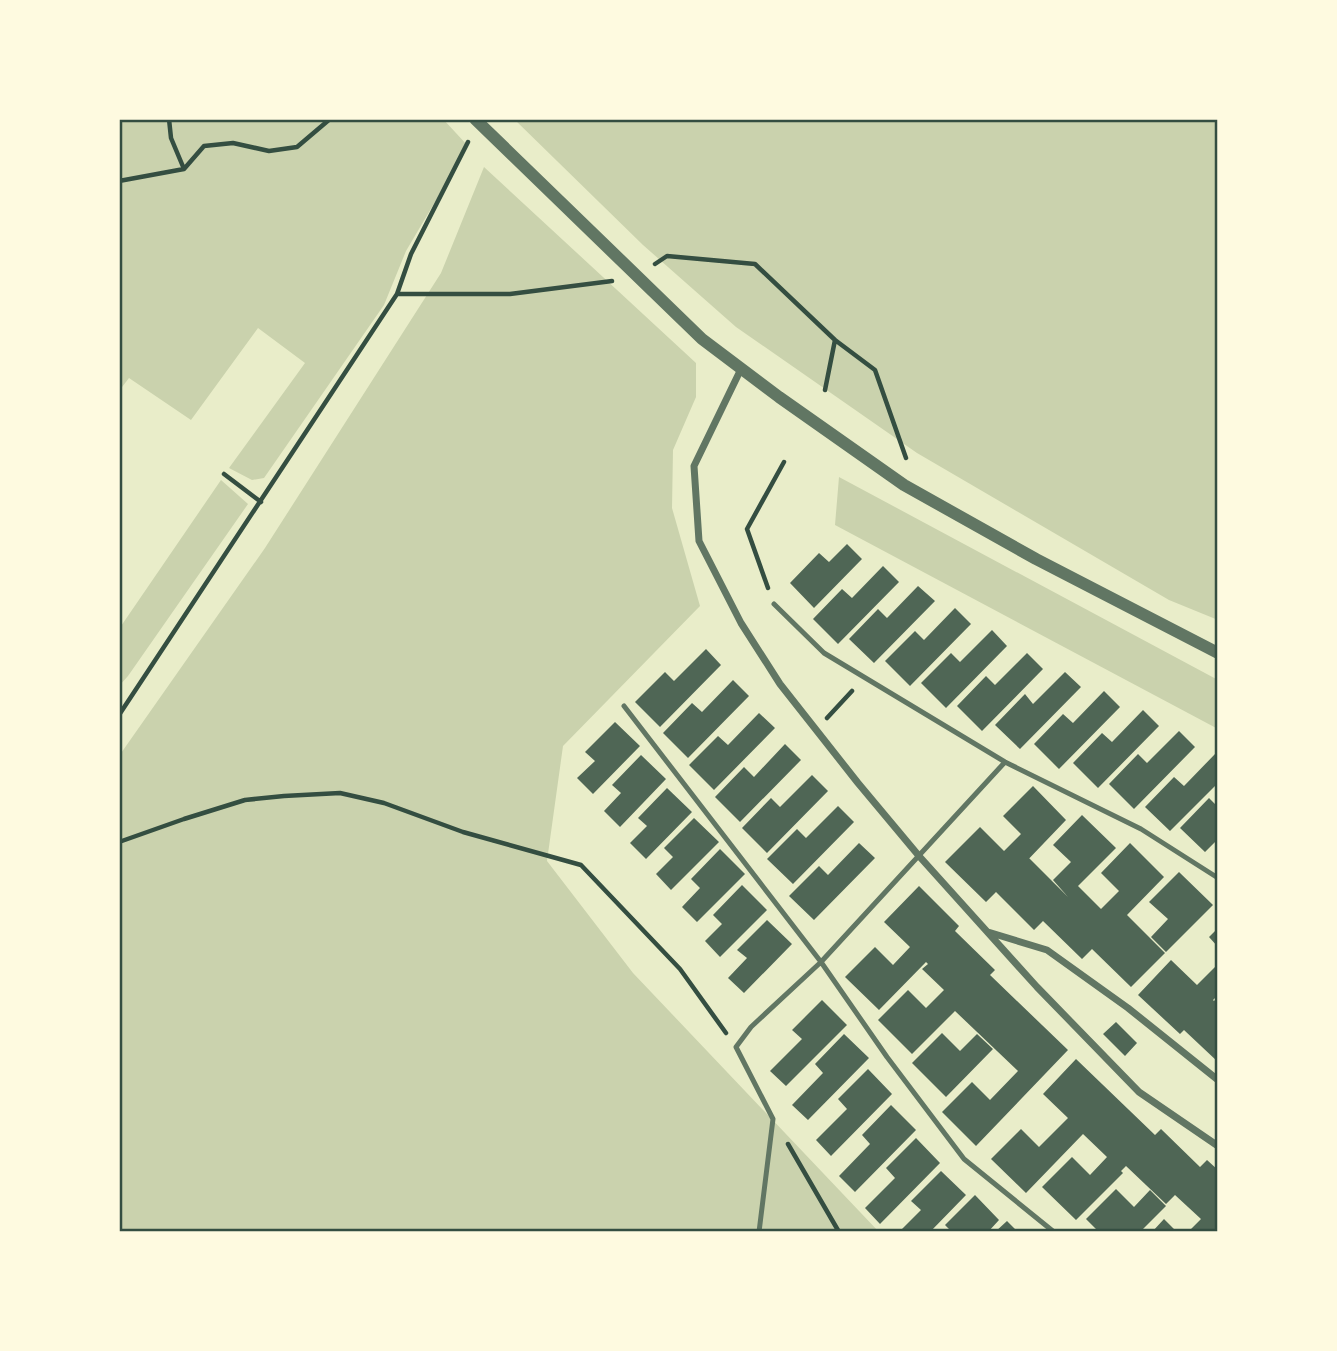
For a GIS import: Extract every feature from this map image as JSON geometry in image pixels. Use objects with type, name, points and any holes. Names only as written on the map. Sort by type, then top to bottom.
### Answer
[{"type":"street","points":[[474,125],[702,340],[904,485],[1036,559],[1218,653]]},
{"type":"street","points":[[741,369],[694,466],[699,541],[741,623],[780,684],[815,731],[919,856],[1037,987],[1139,1092],[1218,1146]]},
{"type":"street","points":[[988,932],[1047,950],[1128,1008],[1218,1080]]},
{"type":"lane","points":[[774,604],[824,653],[1005,762],[1141,829],[1218,878]]},
{"type":"lane","points":[[624,706],[821,962],[887,1057],[964,1160],[1054,1232]]},
{"type":"lane","points":[[759,1232],[773,1119],[736,1047],[751,1027],[821,962],[1005,762]]},
{"type":"path","points":[[169,119],[171,138],[184,169]]},
{"type":"path","points":[[119,181],[184,169],[204,146],[233,143],[269,151],[297,147],[330,119]]},
{"type":"path","points":[[119,715],[397,294],[411,254],[474,125]]},
{"type":"path","points":[[645,270],[667,256],[755,264],[835,340],[875,370],[906,458]]},
{"type":"path","points":[[397,294],[510,294],[622,279]]},
{"type":"path","points":[[825,390],[835,340]]},
{"type":"path","points":[[774,604],[747,529],[784,462]]},
{"type":"path","points":[[225,474],[261,502]]},
{"type":"path","points":[[815,731],[865,678]]},
{"type":"path","points":[[119,842],[245,800],[340,793],[384,803],[463,832],[581,865],[680,969],[736,1047]]},
{"type":"path","points":[[773,1119],[839,1232]]},
{"type":"green space","points":[[119,119],[443,119],[468,146],[406,251],[384,305],[264,478],[252,480],[229,468],[305,363],[258,328],[191,420],[129,378],[119,391]]},
{"type":"green space","points":[[514,119],[1218,119],[1218,620],[1169,600],[917,453],[736,327],[643,245]]},
{"type":"green space","points":[[484,167],[696,363],[696,397],[673,450],[672,508],[700,606],[563,746],[547,861],[633,973],[879,1232],[119,1232],[119,756],[265,548],[441,273]]},
{"type":"green space","points":[[839,477],[1218,680],[1218,729],[835,525]]},
{"type":"green space","points":[[221,480],[248,504],[119,686],[119,629]]},
{"type":"building","points":[[847,544],[862,559],[814,608],[790,583],[819,553],[829,562]]},
{"type":"building","points":[[883,566],[899,582],[838,644],[813,619],[842,589],[852,598]]},
{"type":"building","points":[[918,586],[935,601],[874,663],[849,639],[878,609],[887,618]]},
{"type":"building","points":[[955,608],[971,624],[910,686],[885,661],[915,631],[924,640]]},
{"type":"building","points":[[992,630],[1007,646],[946,708],[921,683],[951,653],[960,662]]},
{"type":"building","points":[[706,649],[721,665],[660,727],[635,702],[665,672],[674,681]]},
{"type":"building","points":[[1027,653],[1043,669],[982,731],[957,706],[986,676],[995,685]]},
{"type":"building","points":[[1065,672],[1081,687],[1020,749],[995,725],[1025,694],[1033,704]]},
{"type":"building","points":[[733,680],[749,696],[688,758],[663,733],[692,703],[702,712]]},
{"type":"building","points":[[1104,691],[1120,707],[1059,769],[1034,744],[1063,714],[1073,723]]},
{"type":"building","points":[[1143,710],[1159,726],[1098,788],[1073,763],[1102,733],[1112,742]]},
{"type":"building","points":[[759,713],[775,728],[714,790],[689,765],[718,736],[728,745]]},
{"type":"building","points":[[615,722],[640,746],[593,794],[577,778],[595,761],[585,752]]},
{"type":"building","points":[[1179,731],[1195,747],[1134,809],[1109,784],[1138,754],[1147,763]]},
{"type":"building","points":[[785,744],[801,760],[740,822],[715,797],[744,767],[754,777]]},
{"type":"building","points":[[1215,754],[1218,757],[1218,783],[1170,831],[1145,807],[1174,777],[1184,786]]},
{"type":"building","points":[[641,755],[666,779],[620,827],[604,811],[621,793],[612,785]]},
{"type":"building","points":[[812,775],[828,791],[767,853],[742,828],[771,798],[780,807]]},
{"type":"building","points":[[1033,786],[1066,820],[1029,858],[1068,897],[1053,880],[1071,862],[1053,845],[1082,815],[1116,848],[1078,886],[1101,909],[1119,891],[1101,873],[1130,843],[1164,877],[1127,915],[1165,953],[1131,987],[1092,949],[1082,959],[1043,921],[1034,930],[996,892],[986,902],[945,862],[980,827],[1004,851],[1021,834],[1003,816]]},
{"type":"building","points":[[667,788],[692,812],[646,859],[630,843],[647,826],[638,818]]},
{"type":"building","points":[[1209,798],[1218,807],[1218,839],[1205,852],[1180,828]]},
{"type":"building","points":[[838,806],[854,822],[793,884],[767,859],[797,829],[806,838]]},
{"type":"building","points":[[694,818],[719,842],[671,890],[656,874],[673,857],[664,848]]},
{"type":"building","points":[[859,843],[875,858],[814,920],[789,896],[819,866],[828,875]]},
{"type":"building","points":[[720,849],[745,874],[697,922],[682,907],[700,888],[691,879]]},
{"type":"building","points":[[1179,872],[1213,905],[1166,952],[1151,937],[1168,919],[1149,902]]},
{"type":"building","points":[[742,885],[767,910],[720,957],[705,941],[722,924],[713,915]]},
{"type":"building","points":[[919,886],[959,926],[955,931],[995,970],[990,975],[1068,1050],[976,1146],[942,1112],[972,1082],[990,1100],[1018,1071],[955,1011],[912,1054],[878,1020],[908,990],[926,1008],[944,990],[922,969],[928,964],[926,962],[879,1010],[845,977],[875,947],[893,965],[910,947],[884,922]]},
{"type":"building","points":[[767,920],[792,944],[744,993],[728,978],[747,958],[737,950]]},
{"type":"building","points":[[1218,928],[1218,947],[1209,937]]},
{"type":"building","points":[[1171,960],[1197,985],[1218,964],[1218,995],[1213,1000],[1218,997],[1218,1062],[1184,1030],[1180,1034],[1138,995]]},
{"type":"building","points":[[822,1000],[847,1025],[786,1086],[770,1071],[802,1039],[792,1030]]},
{"type":"building","points":[[1116,1022],[1137,1043],[1125,1056],[1103,1034]]},
{"type":"building","points":[[942,1033],[960,1051],[977,1034],[993,1049],[946,1097],[912,1063]]},
{"type":"building","points":[[844,1034],[869,1058],[808,1120],[792,1105],[823,1073],[815,1064]]},
{"type":"building","points":[[1076,1059],[1155,1135],[1161,1129],[1200,1167],[1207,1160],[1218,1170],[1217,1232],[1188,1232],[1201,1219],[1175,1195],[1166,1204],[1126,1166],[1121,1171],[1123,1173],[1076,1220],[1042,1187],[1072,1157],[1090,1175],[1107,1157],[1083,1134],[1026,1193],[991,1159],[1021,1129],[1039,1147],[1068,1118],[1043,1094]]},
{"type":"building","points":[[868,1069],[892,1094],[831,1156],[816,1140],[847,1109],[838,1099]]},
{"type":"building","points":[[891,1105],[916,1130],[855,1192],[839,1176],[870,1144],[862,1135]]},
{"type":"building","points":[[916,1138],[940,1163],[880,1224],[865,1208],[895,1178],[886,1168]]},
{"type":"building","points":[[941,1171],[966,1195],[930,1232],[899,1232],[921,1210],[911,1201]]},
{"type":"building","points":[[1116,1189],[1134,1207],[1150,1190],[1166,1206],[1140,1232],[1099,1232],[1086,1219]]},
{"type":"building","points":[[975,1195],[999,1220],[988,1232],[952,1232],[945,1225]]},
{"type":"building","points":[[1164,1219],[1177,1232],[1152,1232]]},
{"type":"building","points":[[1007,1221],[1018,1232],[995,1232]]}]
